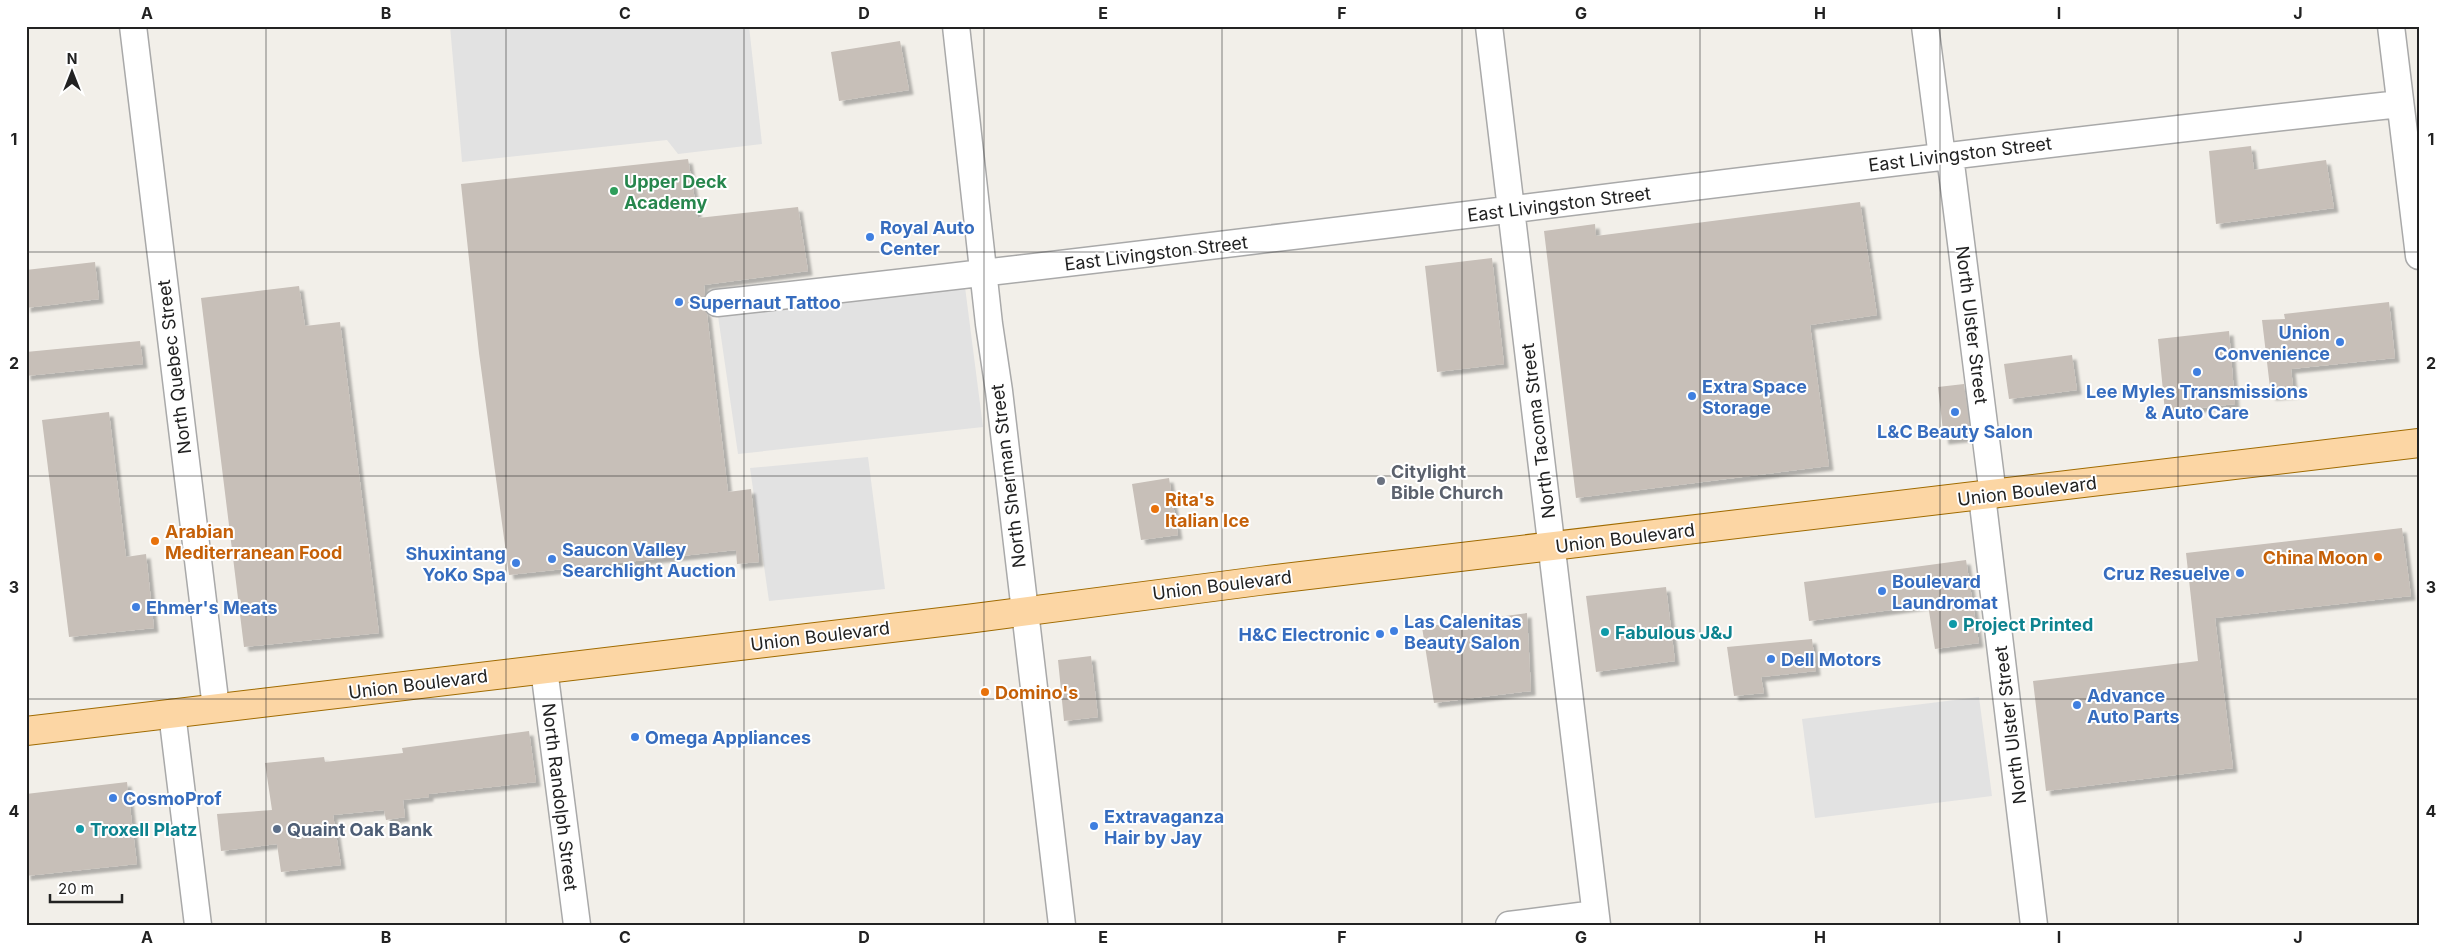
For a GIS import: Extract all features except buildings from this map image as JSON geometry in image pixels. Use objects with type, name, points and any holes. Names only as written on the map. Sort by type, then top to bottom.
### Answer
[{"type":"main road","name":"Union Boulevard","points":[[26,731],[2419,443]]},
{"type":"street","name":"North Quebec Street","points":[[133,26],[216,708]]},
{"type":"street","name":"North Sherman Street","points":[[956,26],[985,273],[989,324],[999,391],[1062,925]]},
{"type":"street","name":"North Tacoma Street","points":[[1489,26],[1596,920]]},
{"type":"street","name":"North Ulster Street","points":[[1926,26],[1946,156],[1987,496],[2034,925]]},
{"type":"street","points":[[2391,26],[2419,256]]},
{"type":"street","name":"East Livingston Street","points":[[717,303],[985,273],[1946,156],[2400,104]]},
{"type":"street","name":"North Randolph Street","points":[[544,669],[576,925]]},
{"type":"street","points":[[172,713],[198,925]]},
{"type":"street","points":[[1509,925],[1596,920]]},
{"type":"shaded area","points":[[450,26],[749,26],[762,144],[678,154],[667,140],[462,162]]},
{"type":"shaded area","points":[[965,287],[983,427],[738,454],[718,316]]},
{"type":"shaded area","points":[[868,457],[885,589],[769,601],[750,468]]},
{"type":"shaded area","points":[[1979,697],[1992,796],[1815,818],[1802,719]]},
{"type":"place","name":"Upper Deck Academy","points":[[614,191]]},
{"type":"place","name":"Royal Auto Center","points":[[870,237]]},
{"type":"place","name":"Supernaut Tattoo","points":[[679,302]]},
{"type":"place","name":"Union Convenience","points":[[2340,342]]},
{"type":"place","name":"Lee Myles Transmissions & Auto Care","points":[[2197,372]]},
{"type":"place","name":"Extra Space Storage","points":[[1692,396]]},
{"type":"place","name":"L&C Beauty Salon","points":[[1955,412]]},
{"type":"place","name":"Citylight Bible Church","points":[[1381,481]]},
{"type":"place","name":"Rita's Italian Ice","points":[[1155,509]]},
{"type":"place","name":"Arabian Mediterranean Food","points":[[155,541]]},
{"type":"place","name":"China Moon","points":[[2378,557]]},
{"type":"place","name":"Saucon Valley Searchlight Auction","points":[[552,559]]},
{"type":"place","name":"Shuxintang YoKo Spa","points":[[516,563]]},
{"type":"place","name":"Cruz Resuelve","points":[[2240,573]]},
{"type":"place","name":"Boulevard Laundromat","points":[[1882,591]]},
{"type":"place","name":"Ehmer's Meats","points":[[136,607]]},
{"type":"place","name":"Project Printed","points":[[1953,624]]},
{"type":"place","name":"Las Calenitas Beauty Salon","points":[[1394,631]]},
{"type":"place","name":"Fabulous J&J","points":[[1605,632]]},
{"type":"place","name":"H&C Electronic","points":[[1380,634]]},
{"type":"place","name":"Dell Motors","points":[[1771,659]]},
{"type":"place","name":"Domino's","points":[[985,692]]},
{"type":"place","name":"Advance Auto Parts","points":[[2077,705]]},
{"type":"place","name":"Omega Appliances","points":[[635,737]]},
{"type":"place","name":"CosmoProf","points":[[113,798]]},
{"type":"place","name":"Extravaganza Hair by Jay","points":[[1094,826]]},
{"type":"place","name":"Troxell Platz","points":[[80,829]]},
{"type":"place","name":"Quaint Oak Bank","points":[[277,829]]}]
